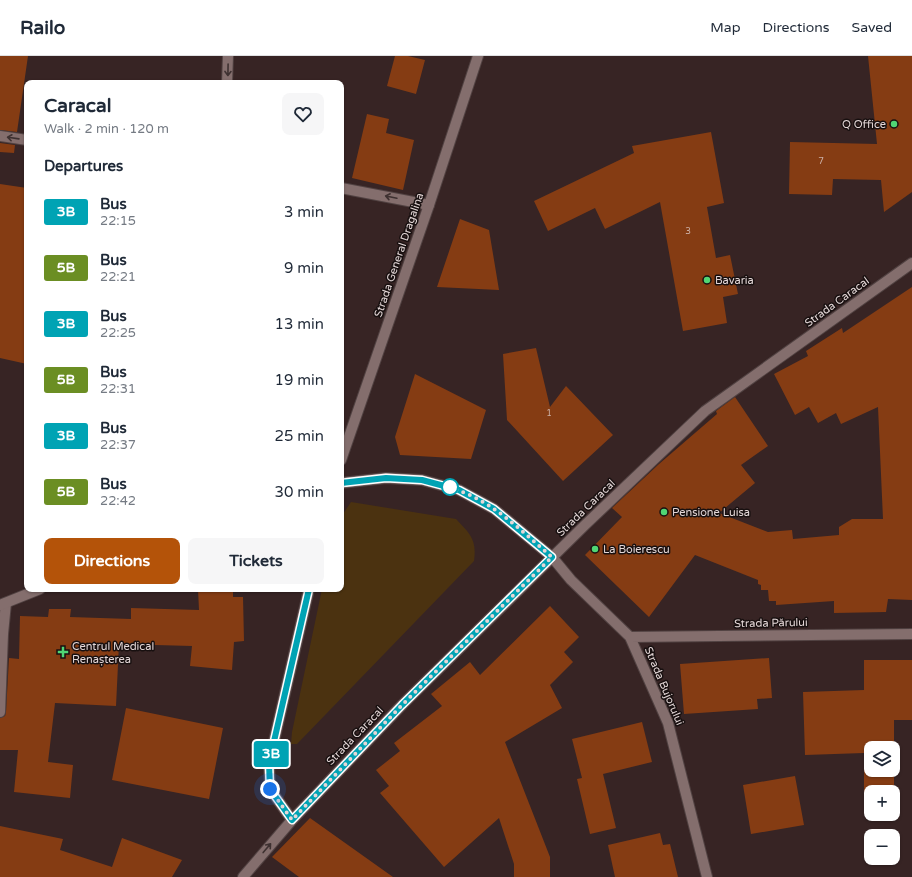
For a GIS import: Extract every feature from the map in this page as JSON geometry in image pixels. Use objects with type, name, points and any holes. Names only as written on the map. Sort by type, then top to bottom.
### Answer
[{"type":"street","points":[[227,80],[228,56]]},
{"type":"street","name":"Strada General Dragalina","points":[[344,451],[429,205],[478,56]]},
{"type":"street","points":[[0,136],[24,140]]},
{"type":"street","points":[[344,189],[429,205]]},
{"type":"street","name":"Strada Caracal","points":[[243,877],[292,820],[402,705],[552,557],[705,411],[912,262]]},
{"type":"street","name":"Strada Bujorului","points":[[344,483],[386,478],[422,480],[459,490],[494,509],[552,557],[571,580],[630,637],[668,723],[707,877]]},
{"type":"street","points":[[0,712],[3,604],[33,592]]},
{"type":"street","points":[[292,820],[270,789],[269,763],[308,592]]},
{"type":"street","name":"Strada Părului","points":[[630,637],[912,634]]},
{"type":"shaded area","points":[[351,502],[456,519],[471,537],[475,553],[474,561],[297,744],[291,744],[292,732],[321,592],[344,592],[344,512]]},
{"type":"building","points":[[0,56],[28,56],[17,132],[0,130]]},
{"type":"building","points":[[395,56],[408,56],[425,60],[416,94],[387,86]]},
{"type":"building","points":[[868,56],[912,56],[912,192],[884,212],[881,180],[833,179],[832,195],[789,194],[790,142],[877,144]]},
{"type":"building","points":[[367,114],[389,119],[386,133],[414,140],[403,190],[352,178]]},
{"type":"building","points":[[711,132],[724,203],[707,207],[716,258],[730,255],[738,294],[723,297],[727,323],[683,331],[660,202],[605,229],[595,208],[548,231],[534,201],[634,153],[632,146]]},
{"type":"building","points":[[0,143],[15,145],[14,153],[0,152]]},
{"type":"building","points":[[0,184],[24,188],[24,363],[0,358]]},
{"type":"building","points":[[460,219],[489,230],[499,290],[437,287]]},
{"type":"building","points":[[912,287],[912,600],[888,599],[886,612],[834,613],[834,601],[776,605],[776,601],[769,601],[768,590],[761,590],[761,585],[758,584],[758,580],[695,555],[649,617],[585,555],[622,517],[612,508],[659,464],[717,414],[716,411],[735,397],[768,446],[741,465],[755,483],[719,513],[768,532],[792,530],[793,539],[839,535],[839,527],[852,519],[883,519],[878,407],[841,424],[836,413],[818,423],[809,407],[795,415],[774,374],[808,356],[806,351],[842,328],[843,333]]},
{"type":"building","points":[[536,348],[550,407],[566,386],[613,435],[563,481],[507,420],[503,354]]},
{"type":"building","points":[[415,374],[486,410],[471,459],[400,455],[395,437]]},
{"type":"building","points":[[198,592],[233,592],[233,597],[243,597],[244,641],[234,642],[232,670],[190,666],[192,646],[119,644],[116,706],[55,703],[48,762],[73,765],[70,798],[14,792],[18,750],[0,750],[0,718],[5,716],[6,712],[9,658],[19,659],[20,616],[48,617],[49,609],[71,609],[70,617],[131,619],[131,608],[199,610]]},
{"type":"building","points":[[550,606],[579,637],[564,652],[573,662],[550,685],[562,708],[505,742],[550,857],[550,877],[514,877],[514,864],[499,818],[444,867],[380,793],[389,786],[376,770],[400,751],[394,743],[442,706],[431,694],[470,662],[480,675]]},
{"type":"building","points":[[769,658],[772,698],[757,699],[758,709],[684,714],[680,664]]},
{"type":"building","points":[[864,660],[912,660],[912,720],[894,720],[894,741],[864,741],[864,753],[805,755],[803,692],[864,690]]},
{"type":"building","points":[[126,708],[223,728],[209,799],[112,780]]},
{"type":"building","points":[[642,722],[652,762],[603,774],[616,828],[590,834],[577,779],[582,778],[572,739]]},
{"type":"building","points":[[795,776],[804,825],[751,834],[743,785]]},
{"type":"building","points":[[864,777],[894,777],[894,785],[864,785]]},
{"type":"building","points":[[310,818],[393,877],[299,877],[272,857]]},
{"type":"building","points":[[0,826],[63,839],[60,850],[112,867],[122,838],[182,860],[172,877],[0,877]]},
{"type":"building","points":[[660,833],[663,845],[670,844],[678,877],[615,877],[608,845]]},
{"type":"bus line","name":"3B","points":[[308,592],[269,763],[270,789],[292,820],[402,705],[552,557],[494,509],[459,490],[422,480],[386,478],[344,483]]},
{"type":"place","name":"Q Office","points":[[894,124]]},
{"type":"place","name":"Bavaria","points":[[707,280]]},
{"type":"place","name":"Pensione Luisa","points":[[664,512]]},
{"type":"place","name":"La Boierescu","points":[[595,549]]},
{"type":"place","name":"Centrul Medical Renașterea","points":[[63,652]]},
{"type":"route","points":[[270,789],[292,820],[402,705],[552,557],[494,509],[459,490],[447,487],[450,487]]}]
